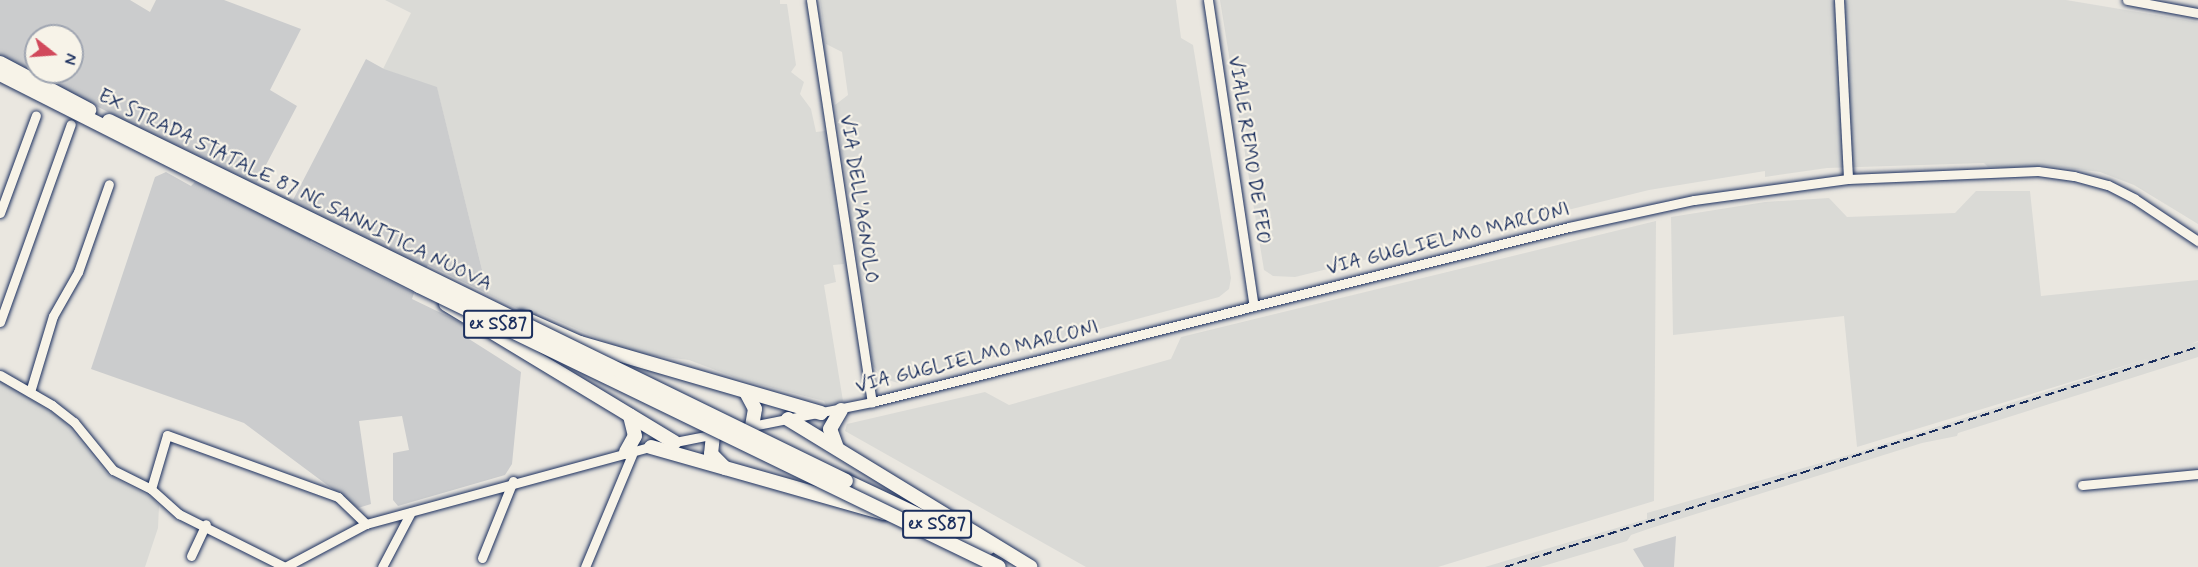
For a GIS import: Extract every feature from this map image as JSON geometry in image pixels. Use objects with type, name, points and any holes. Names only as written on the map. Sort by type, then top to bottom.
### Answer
[{"type":"highway","name":"EX STRADA STATALE 87 NC SANNITICA NUOVA","points":[[0,63],[120,126],[490,308],[1029,567]]},
{"type":"highway","name":"EX STRADA STATALE 87 NC SANNITICA NUOVA","points":[[0,74],[419,286],[999,567]]},
{"type":"highway","points":[[419,286],[674,442]]},
{"type":"highway","points":[[490,308],[540,323],[580,342],[821,412]]},
{"type":"highway","points":[[746,392],[755,409],[752,426]]},
{"type":"highway","points":[[841,410],[829,435],[841,451]]},
{"type":"highway","points":[[630,416],[635,436],[630,451]]},
{"type":"highway","points":[[788,418],[1029,567]]},
{"type":"highway","points":[[708,436],[711,454],[729,471]]},
{"type":"highway","points":[[651,447],[729,471],[892,515]]},
{"type":"street","name":"VIA DELL'AGNOLO","points":[[812,0],[872,402]]},
{"type":"street","name":"VIALE REMO DE FEO","points":[[1208,0],[1254,306]]},
{"type":"street","points":[[1839,0],[1848,179]]},
{"type":"street","points":[[2127,0],[2198,13]]},
{"type":"street","points":[[0,213],[36,115]]},
{"type":"street","points":[[0,322],[70,124]]},
{"type":"street","name":"VIA GUGLIELMO MARCONI","points":[[289,566],[366,524],[513,481],[630,451],[788,418],[841,410],[1254,306],[1694,200],[1848,179],[2037,171],[2074,176],[2108,185],[2135,199],[2198,242]]},
{"type":"street","points":[[30,392],[52,316],[78,272],[109,184]]},
{"type":"street","points":[[0,375],[74,422],[113,470],[151,489],[179,514],[206,524],[289,566]]},
{"type":"street","points":[[151,489],[167,435],[338,497],[366,524]]},
{"type":"street","points":[[585,567],[630,451]]},
{"type":"street","points":[[2082,485],[2198,474]]},
{"type":"street","points":[[482,558],[513,481]]},
{"type":"street","points":[[386,566],[411,512]]},
{"type":"street","points":[[191,556],[206,524]]},
{"type":"shaded area","points":[[0,0],[130,0],[150,12],[156,0],[224,0],[301,29],[270,90],[297,106],[257,182],[293,200],[366,59],[384,69],[437,87],[488,294],[428,265],[426,268],[158,138],[54,84],[84,84],[84,24],[24,24],[24,68],[0,56]]},
{"type":"shaded area","points":[[385,0],[780,0],[780,4],[787,4],[796,65],[791,72],[804,82],[800,94],[811,109],[816,132],[825,131],[833,178],[844,264],[833,265],[836,282],[824,285],[843,401],[826,405],[824,401],[742,380],[689,360],[631,353],[538,312],[535,317],[488,294],[437,88],[383,69],[411,13]]},
{"type":"shaded area","points":[[820,0],[1176,0],[1181,38],[1193,45],[1231,278],[1229,289],[1219,297],[898,383],[885,379],[873,366],[835,105],[848,95],[842,52],[826,44]]},
{"type":"shaded area","points":[[1220,0],[2066,0],[2198,22],[2198,224],[2134,185],[2100,172],[2076,169],[2040,165],[2039,169],[1988,167],[1984,163],[1827,168],[1765,177],[1765,171],[1649,190],[1295,277],[1273,276],[1264,270]]},
{"type":"shaded area","points":[[166,172],[191,186],[195,182],[312,238],[310,242],[414,293],[412,299],[470,327],[469,339],[521,372],[512,464],[505,475],[398,506],[393,500],[393,453],[409,450],[402,416],[359,421],[371,504],[358,508],[244,423],[91,369],[155,177]]},
{"type":"shaded area","points":[[1976,191],[2030,191],[2041,296],[2198,280],[2198,341],[2191,344],[2198,342],[2198,357],[1958,433],[1957,436],[1922,443],[1648,529],[1631,535],[1627,541],[1540,567],[1485,567],[1647,519],[1647,513],[1859,452],[2150,358],[1857,447],[1844,316],[1673,335],[1671,217],[1765,202],[1829,198],[1847,217],[1955,213]]},
{"type":"shaded area","points":[[1656,221],[1654,501],[1438,567],[1086,567],[845,431],[847,424],[985,392],[1009,405],[1171,359],[1181,337]]},
{"type":"shaded area","points":[[0,380],[62,419],[108,475],[153,498],[159,506],[158,528],[145,567],[0,567]]},
{"type":"shaded area","points":[[1676,536],[1674,567],[1644,567],[1633,549]]},
{"type":"railway","points":[[1505,567],[2198,347]]}]
